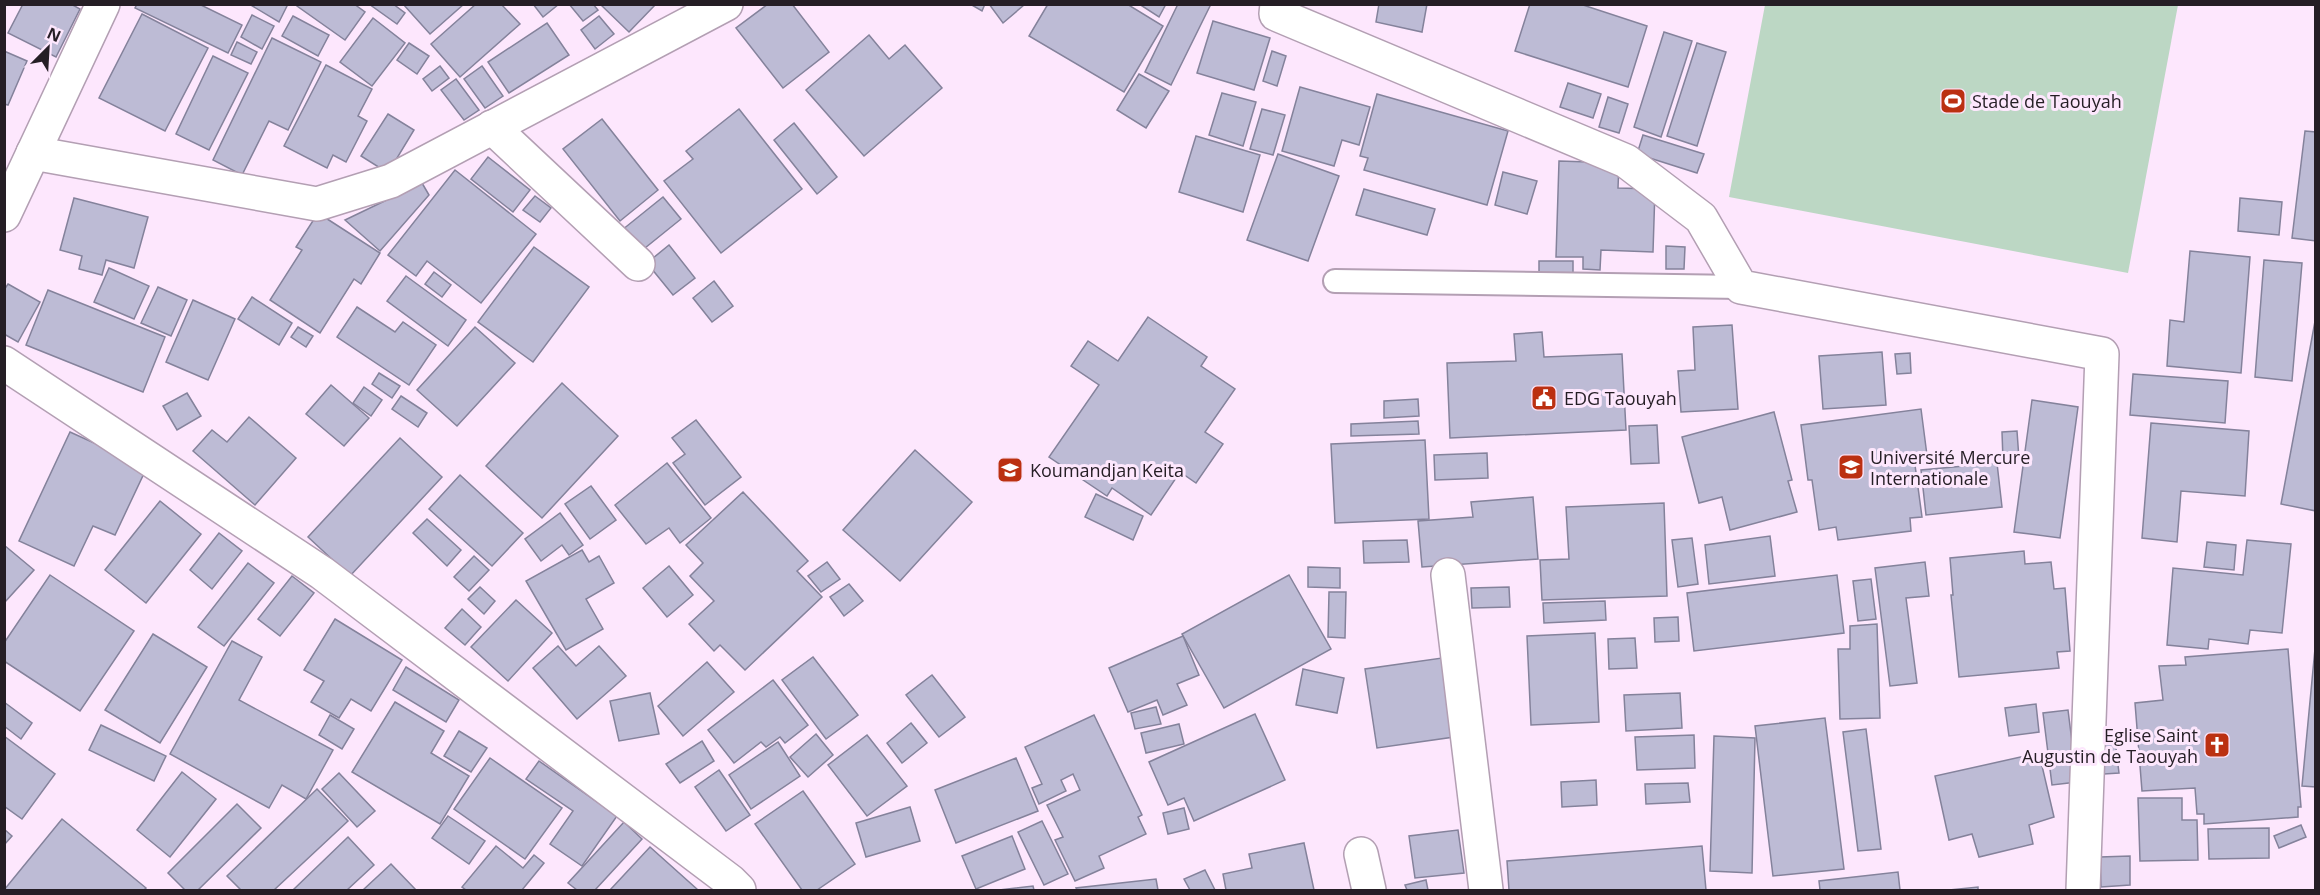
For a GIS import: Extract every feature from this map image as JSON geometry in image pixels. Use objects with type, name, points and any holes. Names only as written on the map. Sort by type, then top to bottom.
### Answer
[{"type":"street","points":[[4,215],[103,4]]},
{"type":"street","points":[[33,153],[317,204],[391,181],[726,4]]},
{"type":"street","points":[[1277,4],[1276,14],[1626,161],[1701,218],[1741,287],[2102,354],[2084,891]]},
{"type":"street","points":[[492,127],[638,264]]},
{"type":"street","points":[[4,363],[321,573],[711,866],[739,891]]},
{"type":"street","points":[[1448,575],[1485,891]]},
{"type":"street","points":[[1361,854],[1369,891]]},
{"type":"lane","points":[[1335,281],[1741,287]]},
{"type":"green space","name":"Stade de Taouyah","points":[[1765,5],[2178,5],[2128,273],[1729,197]]},
{"type":"building","points":[[23,4],[71,4],[80,9],[56,57],[8,33]]},
{"type":"building","points":[[137,4],[199,4],[242,25],[228,53],[135,8]]},
{"type":"building","points":[[249,4],[288,4],[279,22]]},
{"type":"building","points":[[298,4],[354,4],[365,12],[345,40],[297,6]]},
{"type":"building","points":[[369,4],[393,4],[405,13],[397,24]]},
{"type":"building","points":[[403,4],[464,4],[430,34]]},
{"type":"building","points":[[476,4],[501,4],[520,24],[460,77],[431,44]]},
{"type":"building","points":[[533,4],[559,4],[543,17]]},
{"type":"building","points":[[569,4],[593,4],[598,10],[583,21]]},
{"type":"building","points":[[600,4],[656,4],[629,32]]},
{"type":"building","points":[[768,4],[792,4],[829,52],[783,88],[736,28]]},
{"type":"building","points":[[970,4],[985,4],[982,11]]},
{"type":"building","points":[[989,4],[1023,4],[1024,5],[1003,23]]},
{"type":"building","points":[[1048,4],[1127,4],[1163,26],[1124,92],[1029,36]]},
{"type":"building","points":[[1139,4],[1166,4],[1159,17]]},
{"type":"building","points":[[1178,4],[1211,4],[1171,85],[1145,72]]},
{"type":"building","points":[[1379,4],[1427,4],[1422,32],[1376,22]]},
{"type":"building","points":[[1530,4],[1580,4],[1647,26],[1628,87],[1515,51]]},
{"type":"building","points":[[142,14],[208,48],[165,131],[99,98]]},
{"type":"building","points":[[252,15],[274,26],[262,49],[241,37]]},
{"type":"building","points":[[293,16],[329,35],[318,56],[282,36]]},
{"type":"building","points":[[599,16],[614,34],[595,49],[581,30]]},
{"type":"building","points":[[373,18],[405,43],[372,86],[340,62]]},
{"type":"building","points":[[1213,21],[1270,38],[1254,90],[1197,73]]},
{"type":"building","points":[[547,23],[569,55],[509,93],[488,62]]},
{"type":"building","points":[[1664,32],[1692,41],[1661,137],[1634,127]]},
{"type":"building","points":[[869,35],[889,59],[905,45],[942,88],[864,156],[806,90]]},
{"type":"building","points":[[272,38],[321,62],[288,130],[269,121],[242,175],[213,160]]},
{"type":"building","points":[[237,42],[257,52],[251,64],[231,55]]},
{"type":"building","points":[[409,43],[429,56],[417,74],[397,60]]},
{"type":"building","points":[[1697,43],[1726,52],[1697,146],[1667,136]]},
{"type":"building","points":[[4,51],[27,61],[8,105],[4,104]]},
{"type":"building","points":[[1272,51],[1286,56],[1277,86],[1263,81]]},
{"type":"building","points":[[213,56],[248,73],[209,150],[176,134]]},
{"type":"building","points":[[326,65],[372,89],[358,116],[367,121],[346,162],[333,155],[327,168],[284,146]]},
{"type":"building","points":[[440,66],[449,78],[432,91],[423,79]]},
{"type":"building","points":[[482,66],[503,96],[485,108],[464,79]]},
{"type":"building","points":[[1139,74],[1169,91],[1146,128],[1117,110]]},
{"type":"building","points":[[456,79],[479,110],[464,120],[441,90]]},
{"type":"building","points":[[1568,83],[1601,94],[1593,118],[1560,107]]},
{"type":"building","points":[[1300,87],[1370,107],[1359,145],[1342,140],[1334,166],[1282,151]]},
{"type":"building","points":[[1222,93],[1256,102],[1243,146],[1209,135]]},
{"type":"building","points":[[1377,94],[1508,131],[1487,205],[1364,170],[1368,158],[1360,156]]},
{"type":"building","points":[[1608,97],[1628,104],[1619,133],[1599,127]]},
{"type":"building","points":[[739,109],[802,189],[721,253],[664,181],[693,159],[686,151]]},
{"type":"building","points":[[1262,109],[1285,115],[1273,155],[1250,149]]},
{"type":"building","points":[[388,114],[414,130],[388,173],[361,156]]},
{"type":"building","points":[[602,119],[658,190],[620,221],[563,149]]},
{"type":"building","points":[[794,123],[837,177],[817,194],[774,140]]},
{"type":"building","points":[[2305,131],[2316,132],[2316,241],[2292,238]]},
{"type":"building","points":[[1643,135],[1704,154],[1697,173],[1637,154]]},
{"type":"building","points":[[1196,136],[1260,155],[1243,212],[1179,192]]},
{"type":"building","points":[[1278,154],[1339,176],[1308,261],[1247,240]]},
{"type":"building","points":[[488,157],[530,190],[513,212],[471,179]]},
{"type":"building","points":[[1559,161],[1619,163],[1618,188],[1655,189],[1653,252],[1601,250],[1600,270],[1583,269],[1583,257],[1556,257]]},
{"type":"building","points":[[455,170],[536,234],[481,303],[427,261],[416,276],[388,255]]},
{"type":"building","points":[[1503,172],[1537,181],[1527,214],[1495,205]]},
{"type":"building","points":[[422,183],[429,195],[380,251],[345,220]]},
{"type":"building","points":[[1364,189],[1435,209],[1427,235],[1356,215]]},
{"type":"building","points":[[535,196],[551,208],[540,222],[523,210]]},
{"type":"building","points":[[663,197],[681,219],[640,252],[622,230]]},
{"type":"building","points":[[74,198],[148,217],[134,268],[106,260],[102,275],[79,269],[82,256],[60,250]]},
{"type":"building","points":[[2240,198],[2282,202],[2279,235],[2238,231]]},
{"type":"building","points":[[318,213],[380,253],[361,284],[354,279],[320,333],[270,300],[302,250],[296,247]]},
{"type":"building","points":[[669,245],[695,278],[673,295],[647,263]]},
{"type":"building","points":[[1666,246],[1685,247],[1684,269],[1666,269]]},
{"type":"building","points":[[534,247],[589,287],[533,362],[478,322]]},
{"type":"building","points":[[2190,251],[2250,257],[2241,373],[2167,366],[2170,320],[2184,322]]},
{"type":"building","points":[[2264,260],[2302,263],[2292,381],[2255,377]]},
{"type":"building","points":[[1539,261],[1573,261],[1573,281],[1539,280]]},
{"type":"building","points":[[109,268],[149,286],[134,319],[94,302]]},
{"type":"building","points":[[434,272],[451,285],[442,297],[425,284]]},
{"type":"building","points":[[406,276],[466,320],[448,346],[387,301]]},
{"type":"building","points":[[714,281],[733,306],[712,322],[693,298]]},
{"type":"building","points":[[8,284],[40,302],[18,342],[4,334],[4,290]]},
{"type":"building","points":[[158,287],[187,300],[171,336],[141,323]]},
{"type":"building","points":[[48,290],[165,337],[143,392],[26,345]]},
{"type":"building","points":[[252,297],[292,323],[279,345],[238,319]]},
{"type":"building","points":[[193,300],[235,319],[208,380],[166,362]]},
{"type":"building","points":[[357,307],[395,332],[403,322],[436,345],[409,385],[337,337]]},
{"type":"building","points":[[2316,316],[2316,511],[2281,504]]},
{"type":"building","points":[[1148,317],[1207,357],[1201,366],[1235,389],[1205,432],[1223,444],[1196,483],[1180,472],[1151,515],[1112,488],[1107,496],[1049,457],[1099,385],[1071,366],[1088,341],[1118,361]]},
{"type":"building","points":[[1732,325],[1738,409],[1681,412],[1678,371],[1695,370],[1693,327]]},
{"type":"building","points":[[298,327],[313,336],[306,347],[291,337]]},
{"type":"building","points":[[475,327],[515,363],[457,426],[417,390]]},
{"type":"building","points":[[1542,332],[1544,357],[1622,354],[1626,430],[1450,438],[1447,363],[1516,361],[1514,334]]},
{"type":"building","points":[[1882,352],[1886,405],[1823,409],[1819,356]]},
{"type":"building","points":[[1910,353],[1911,373],[1897,374],[1895,354]]},
{"type":"building","points":[[379,373],[400,386],[392,398],[372,384]]},
{"type":"building","points":[[2133,374],[2228,381],[2225,423],[2130,415]]},
{"type":"building","points":[[562,383],[618,436],[542,518],[486,466]]},
{"type":"building","points":[[331,385],[369,418],[344,446],[306,414]]},
{"type":"building","points":[[364,387],[382,400],[371,416],[353,403]]},
{"type":"building","points":[[187,393],[201,416],[177,430],[163,406]]},
{"type":"building","points":[[401,396],[427,413],[418,427],[392,409]]},
{"type":"building","points":[[1418,399],[1419,416],[1384,418],[1384,401]]},
{"type":"building","points":[[2032,400],[2078,407],[2060,538],[2014,532]]},
{"type":"building","points":[[1921,409],[1928,463],[1915,465],[1922,517],[1910,518],[1911,531],[1838,540],[1836,527],[1819,530],[1812,480],[1808,480],[1801,425]]},
{"type":"building","points":[[1774,412],[1792,480],[1788,481],[1797,512],[1730,530],[1722,497],[1699,503],[1682,437]]},
{"type":"building","points":[[249,417],[296,458],[255,505],[193,451],[212,430],[227,442]]},
{"type":"building","points":[[696,420],[741,477],[705,505],[673,463],[685,454],[672,438]]},
{"type":"building","points":[[1418,421],[1419,434],[1351,436],[1351,424]]},
{"type":"building","points":[[2151,423],[2249,431],[2245,496],[2181,491],[2177,542],[2142,538]]},
{"type":"building","points":[[1657,425],[1659,463],[1631,464],[1629,426]]},
{"type":"building","points":[[2017,431],[2019,459],[2003,460],[2002,432]]},
{"type":"building","points":[[70,432],[147,467],[115,535],[93,526],[74,566],[19,541]]},
{"type":"building","points":[[400,438],[442,477],[350,576],[308,537]]},
{"type":"building","points":[[1425,440],[1429,519],[1335,523],[1331,444]]},
{"type":"building","points":[[915,450],[972,502],[900,581],[843,530]]},
{"type":"building","points":[[1487,453],[1488,478],[1435,480],[1434,455]]},
{"type":"building","points":[[667,463],[711,518],[680,543],[669,528],[646,544],[615,505]]},
{"type":"building","points":[[1997,463],[2002,507],[1926,515],[1921,470]]},
{"type":"building","points":[[460,475],[523,533],[492,566],[429,509]]},
{"type":"building","points":[[591,486],[616,520],[590,539],[565,504]]},
{"type":"building","points":[[743,492],[808,561],[797,571],[822,597],[745,670],[720,645],[714,651],[689,624],[714,601],[690,576],[703,563],[686,545]]},
{"type":"building","points":[[1096,494],[1143,516],[1133,540],[1085,517]]},
{"type":"building","points":[[1533,497],[1538,559],[1422,567],[1418,521],[1473,517],[1471,502]]},
{"type":"building","points":[[160,501],[201,534],[146,603],[105,570]]},
{"type":"building","points":[[1664,503],[1667,596],[1542,600],[1540,560],[1569,559],[1566,507]]},
{"type":"building","points":[[560,513],[583,545],[569,555],[562,545],[541,561],[525,539]]},
{"type":"building","points":[[427,519],[461,550],[447,566],[413,533]]},
{"type":"building","points":[[219,533],[242,551],[212,589],[190,570]]},
{"type":"building","points":[[1770,536],[1775,576],[1709,584],[1705,545]]},
{"type":"building","points":[[1692,538],[1698,584],[1678,587],[1672,540]]},
{"type":"building","points":[[1407,540],[1409,562],[1364,563],[1363,541]]},
{"type":"building","points":[[2247,540],[2291,544],[2282,633],[2250,630],[2248,644],[2209,639],[2208,649],[2167,645],[2173,568],[2243,575]]},
{"type":"building","points":[[2207,542],[2236,545],[2234,570],[2204,567]]},
{"type":"building","points":[[4,545],[34,570],[4,603]]},
{"type":"building","points":[[582,550],[589,562],[599,556],[614,583],[586,599],[603,629],[566,650],[526,581]]},
{"type":"building","points":[[2024,551],[2025,564],[2051,562],[2054,589],[2065,588],[2070,651],[2057,652],[2059,668],[1959,677],[1950,558]]},
{"type":"building","points":[[474,556],[489,570],[469,591],[454,577]]},
{"type":"building","points":[[827,562],[840,579],[821,592],[808,576]]},
{"type":"building","points":[[1925,562],[1929,596],[1906,598],[1917,683],[1890,686],[1875,568]]},
{"type":"building","points":[[248,563],[274,583],[224,646],[198,627]]},
{"type":"building","points":[[669,566],[693,595],[667,617],[643,588]]},
{"type":"building","points":[[1308,567],[1340,568],[1340,588],[1308,587]]},
{"type":"building","points":[[50,575],[134,631],[80,711],[4,661],[4,643]]},
{"type":"building","points":[[1289,575],[1331,649],[1224,708],[1182,634]]},
{"type":"building","points":[[1837,575],[1844,633],[1694,651],[1687,593]]},
{"type":"building","points":[[292,576],[314,593],[280,636],[258,619]]},
{"type":"building","points":[[1871,579],[1876,619],[1858,621],[1853,581]]},
{"type":"building","points":[[849,584],[863,601],[844,616],[830,597]]},
{"type":"building","points":[[480,587],[495,601],[484,614],[468,599]]},
{"type":"building","points":[[1509,587],[1510,607],[1472,608],[1471,588]]},
{"type":"building","points":[[1329,592],[1346,592],[1345,638],[1328,637]]},
{"type":"building","points":[[516,600],[552,633],[508,681],[471,647]]},
{"type":"building","points":[[1605,601],[1606,620],[1544,623],[1543,603]]},
{"type":"building","points":[[462,609],[481,627],[465,645],[445,628]]},
{"type":"building","points":[[1678,617],[1679,641],[1655,642],[1654,618]]},
{"type":"building","points":[[335,619],[402,660],[371,711],[351,699],[339,718],[311,702],[324,681],[304,670]]},
{"type":"building","points":[[1877,624],[1880,718],[1840,719],[1838,649],[1850,649],[1850,626]]},
{"type":"building","points":[[1595,633],[1599,722],[1531,725],[1527,636]]},
{"type":"building","points":[[153,634],[207,667],[160,743],[105,710]]},
{"type":"building","points":[[1183,636],[1199,675],[1177,684],[1187,705],[1163,715],[1157,700],[1128,712],[1109,668]]},
{"type":"building","points":[[1635,638],[1637,668],[1609,669],[1608,639]]},
{"type":"building","points":[[2316,638],[2316,787],[2302,786]]},
{"type":"building","points":[[232,641],[262,657],[239,700],[333,750],[306,799],[282,785],[269,808],[170,754]]},
{"type":"building","points":[[558,646],[576,666],[599,646],[626,676],[577,719],[533,668]]},
{"type":"building","name":"Eglise Saint Augustin de Taouyah","points":[[2288,649],[2301,807],[2298,807],[2298,817],[2204,824],[2204,814],[2197,814],[2195,788],[2142,791],[2135,703],[2163,700],[2159,666],[2186,665],[2185,657]]},
{"type":"building","points":[[813,657],[858,715],[826,739],[782,680]]},
{"type":"building","points":[[1442,658],[1454,737],[1377,748],[1365,669]]},
{"type":"building","points":[[707,662],[734,692],[683,736],[658,706]]},
{"type":"building","points":[[406,667],[459,700],[446,722],[393,690]]},
{"type":"building","points":[[1303,669],[1344,678],[1337,713],[1296,705]]},
{"type":"building","points":[[932,675],[965,717],[939,737],[906,695]]},
{"type":"building","points":[[773,680],[808,725],[785,743],[780,737],[766,747],[761,742],[734,763],[708,730]]},
{"type":"building","points":[[650,693],[659,734],[619,741],[610,701]]},
{"type":"building","points":[[1680,693],[1682,728],[1626,731],[1624,695]]},
{"type":"building","points":[[4,702],[32,723],[21,739],[4,726]]},
{"type":"building","points":[[395,702],[444,731],[431,753],[469,776],[440,824],[352,772]]},
{"type":"building","points":[[2036,704],[2039,732],[2009,736],[2005,708]]},
{"type":"building","points":[[1156,707],[1161,724],[1135,729],[1131,713]]},
{"type":"building","points":[[2068,710],[2077,782],[2052,785],[2043,713]]},
{"type":"building","points":[[1255,714],[1285,780],[1194,821],[1184,798],[1168,805],[1149,762]]},
{"type":"building","points":[[330,715],[354,729],[342,749],[319,735]]},
{"type":"building","points":[[1094,715],[1142,815],[1138,817],[1146,834],[1099,856],[1104,868],[1075,881],[1055,840],[1063,837],[1047,805],[1080,790],[1073,774],[1061,780],[1066,791],[1039,804],[1032,788],[1042,784],[1025,747]]},
{"type":"building","points":[[1825,718],[1844,869],[1773,876],[1755,726]]},
{"type":"building","points":[[911,723],[927,743],[902,763],[887,743]]},
{"type":"building","points":[[1179,724],[1184,744],[1146,753],[1141,733]]},
{"type":"building","points":[[101,725],[166,756],[154,781],[89,750]]},
{"type":"building","points":[[1866,729],[1881,849],[1858,851],[1843,732]]},
{"type":"building","points":[[459,731],[487,748],[471,772],[444,756]]},
{"type":"building","points":[[2114,732],[2119,773],[2104,774],[2099,734]]},
{"type":"building","points":[[816,734],[833,755],[808,777],[790,757]]},
{"type":"building","points":[[867,735],[907,786],[867,816],[828,765]]},
{"type":"building","points":[[1694,735],[1695,768],[1637,770],[1635,737]]},
{"type":"building","points":[[4,736],[55,774],[22,819],[4,806]]},
{"type":"building","points":[[1714,736],[1755,738],[1752,873],[1710,871]]},
{"type":"building","points":[[702,741],[714,761],[680,783],[666,764]]},
{"type":"building","points":[[778,742],[800,776],[751,809],[729,775]]},
{"type":"building","points":[[2039,753],[2054,817],[2029,825],[2033,844],[1979,857],[1972,834],[1949,840],[1935,776]]},
{"type":"building","points":[[490,758],[562,808],[525,859],[454,809]]},
{"type":"building","points":[[1016,758],[1038,811],[956,843],[935,790]]},
{"type":"building","points":[[539,761],[617,816],[582,866],[550,844],[573,811],[526,779]]},
{"type":"building","points":[[719,770],[750,815],[726,831],[695,787]]},
{"type":"building","points":[[182,772],[216,799],[170,857],[137,830]]},
{"type":"building","points":[[339,773],[375,811],[357,827],[322,789]]},
{"type":"building","points":[[1596,780],[1597,805],[1562,807],[1561,782]]},
{"type":"building","points":[[1688,783],[1690,802],[1646,804],[1645,784]]},
{"type":"building","points":[[317,789],[348,821],[274,890],[241,890],[227,876]]},
{"type":"building","points":[[803,791],[855,864],[817,890],[802,890],[755,824]]},
{"type":"building","points":[[2138,798],[2182,798],[2182,820],[2197,820],[2198,860],[2140,861]]},
{"type":"building","points":[[237,804],[261,828],[198,890],[185,890],[168,873]]},
{"type":"building","points":[[910,807],[920,841],[866,857],[856,823]]},
{"type":"building","points":[[1184,808],[1189,829],[1168,834],[1163,813]]},
{"type":"building","points":[[448,816],[485,841],[469,864],[432,838]]},
{"type":"building","points":[[62,819],[146,888],[144,890],[4,890]]},
{"type":"building","points":[[1042,821],[1068,874],[1044,885],[1018,832]]},
{"type":"building","points":[[624,822],[642,839],[595,890],[577,890],[568,883]]},
{"type":"building","points":[[2301,825],[2306,837],[2279,848],[2274,836]]},
{"type":"building","points":[[2269,828],[2269,858],[2209,859],[2208,829]]},
{"type":"building","points":[[4,829],[12,836],[4,845]]},
{"type":"building","points":[[1458,830],[1464,873],[1415,878],[1409,836]]},
{"type":"building","points":[[1012,836],[1025,869],[976,889],[962,856]]},
{"type":"building","points":[[348,837],[374,865],[347,890],[293,890]]},
{"type":"building","points":[[1304,843],[1314,890],[1226,890],[1223,874],[1252,868],[1249,854]]},
{"type":"building","points":[[496,846],[523,868],[534,855],[544,863],[522,890],[466,890],[462,887]]},
{"type":"building","points":[[1702,846],[1706,890],[1509,890],[1507,861]]},
{"type":"building","points":[[650,847],[698,890],[610,890]]},
{"type":"building","points":[[2130,856],[2130,885],[2101,887],[2100,857]]},
{"type":"building","points":[[391,864],[416,890],[363,890]]},
{"type":"building","points":[[1205,870],[1215,890],[1190,890],[1184,879]]},
{"type":"building","points":[[1898,872],[1900,890],[1820,890],[1819,881]]},
{"type":"building","points":[[1156,879],[1158,890],[1077,890],[1076,888]]},
{"type":"building","points":[[1426,880],[1428,890],[1407,890],[1405,885]]},
{"type":"building","points":[[1033,886],[1034,890],[999,890]]},
{"type":"building","points":[[1978,887],[1978,890],[1949,890]]},
{"type":"place","name":"Stade de Taouyah","points":[[1953,101]]},
{"type":"place","name":"EDG Taouyah","points":[[1544,398]]},
{"type":"place","name":"Université Mercure Internationale","points":[[1851,467]]},
{"type":"place","name":"Koumandjan Keita","points":[[1010,470]]},
{"type":"place","name":"Eglise Saint Augustin de Taouyah","points":[[2217,745]]}]
